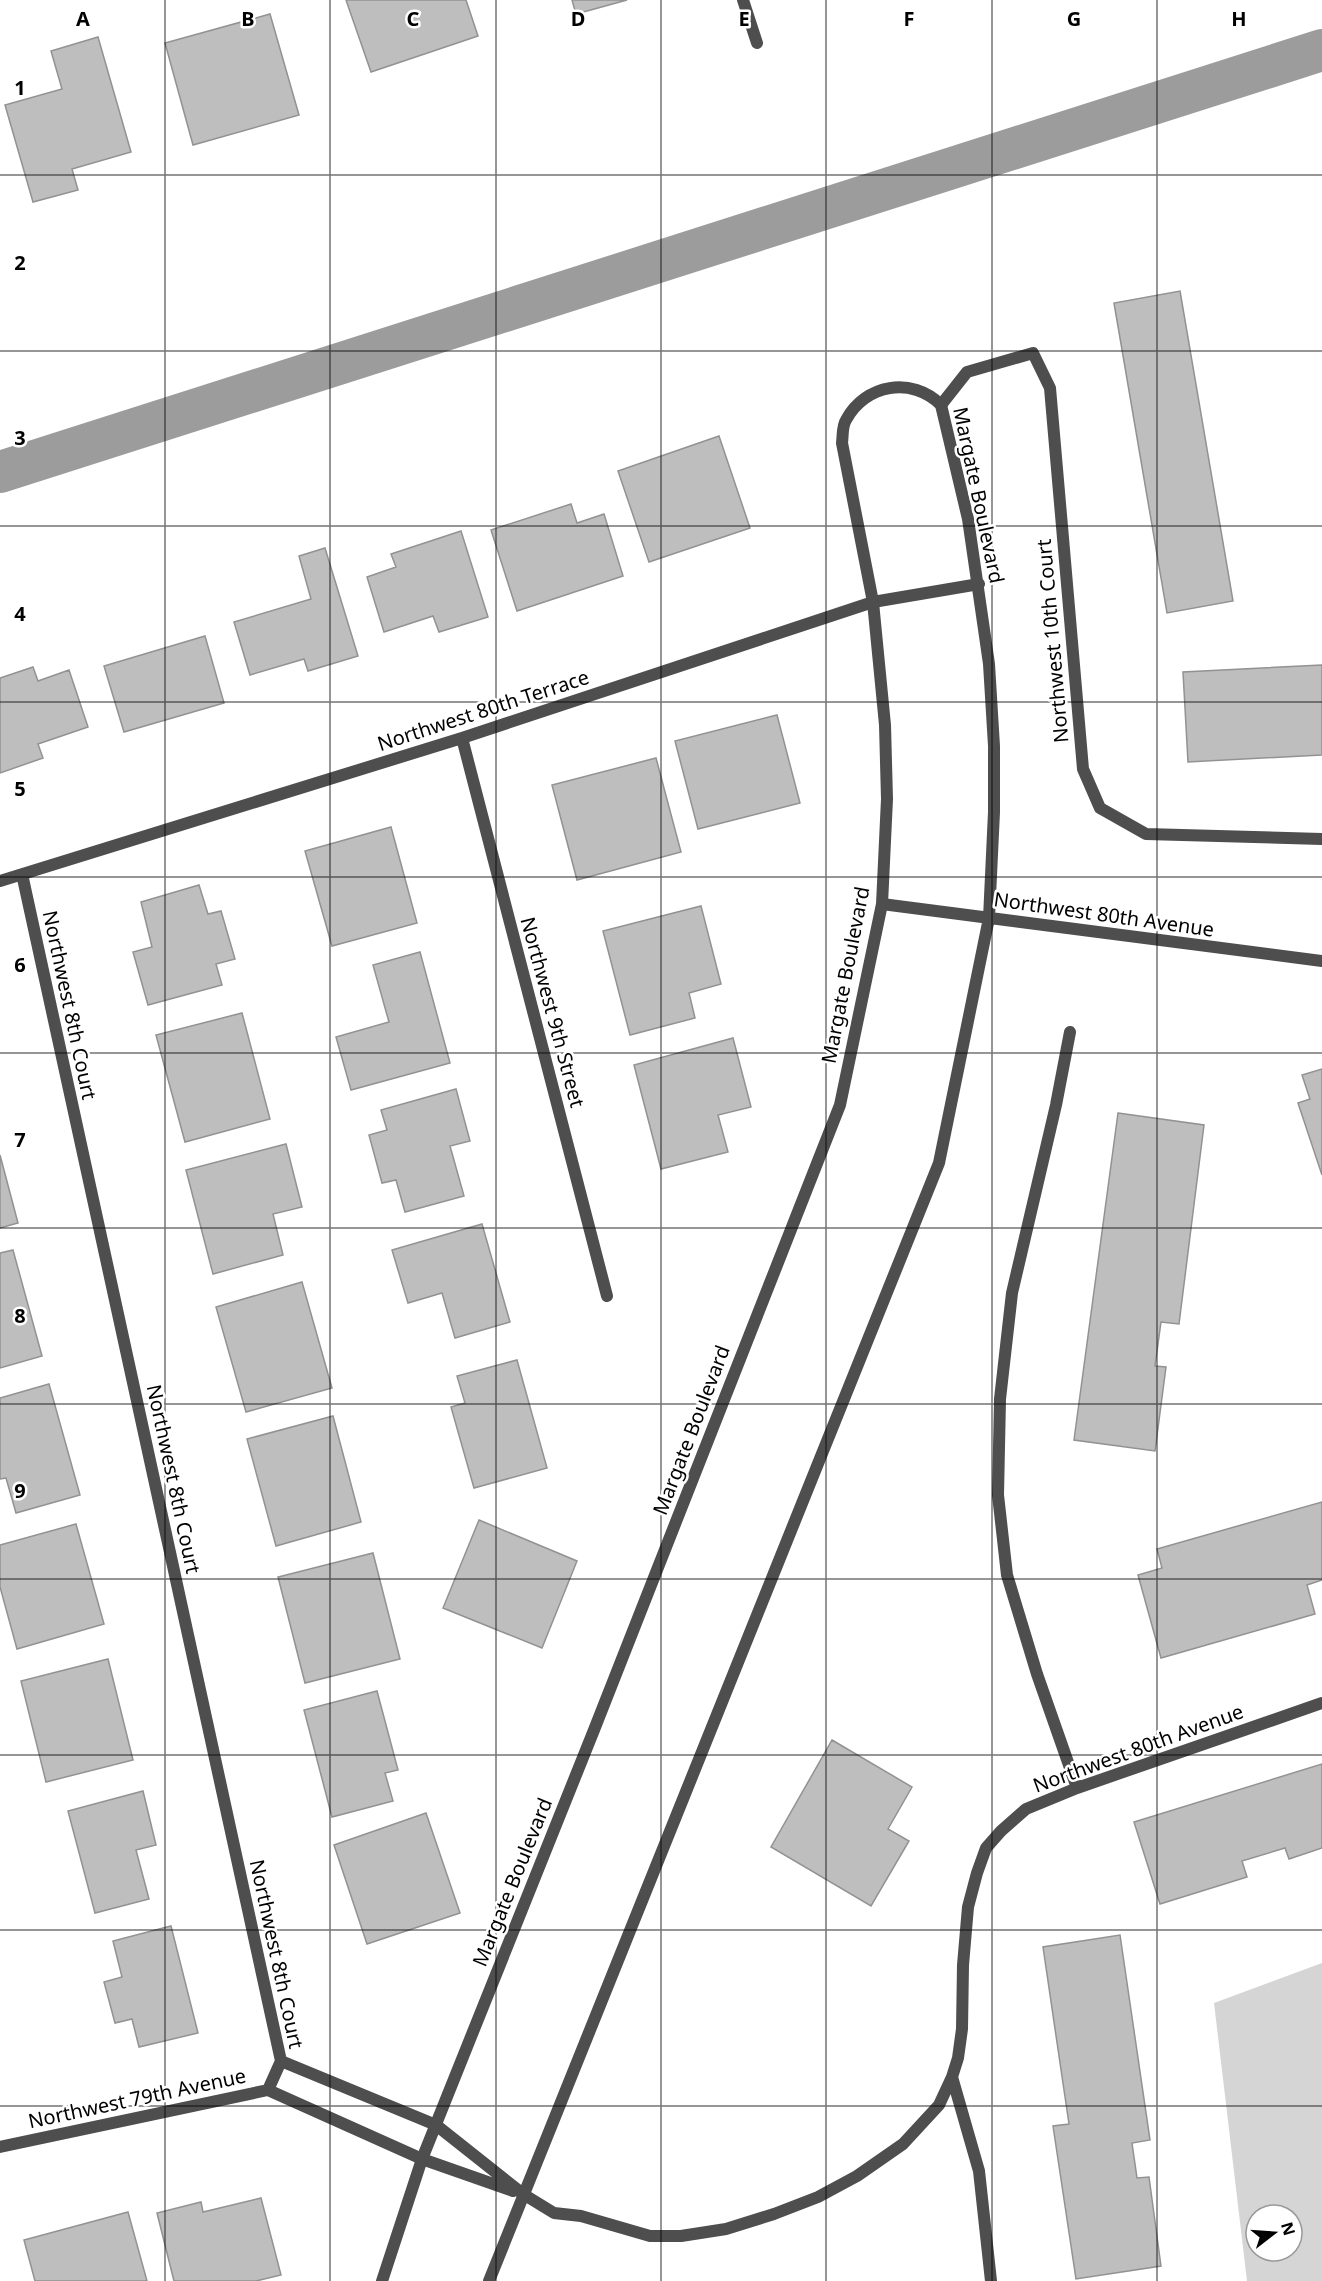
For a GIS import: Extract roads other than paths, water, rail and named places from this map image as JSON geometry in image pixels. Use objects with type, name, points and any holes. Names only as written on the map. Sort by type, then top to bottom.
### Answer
[{"type":"street","points":[[743,0],[757,43]]},
{"type":"street","name":"Northwest 10th Court","points":[[941,405],[967,372],[1033,352],[1050,388],[1083,769],[1100,808],[1146,834],[1322,839]]},
{"type":"street","name":"Margate Boulevard","points":[[382,2281],[422,2159],[840,1105],[882,904],[887,788],[885,725],[873,602],[842,443],[844,422],[868,396],[894,388],[920,389],[941,405],[968,519],[989,664],[994,746],[994,812],[989,918],[939,1163],[489,2281]]},
{"type":"street","name":"Northwest 80th Terrace","points":[[0,881],[462,738],[873,602],[979,584]]},
{"type":"street","name":"Northwest 9th Street","points":[[462,738],[607,1296]]},
{"type":"street","name":"Northwest 8th Court","points":[[22,874],[281,2061],[267,2090]]},
{"type":"street","name":"Northwest 80th Avenue","points":[[882,904],[1322,961]]},
{"type":"street","points":[[1070,1032],[1056,1106],[1012,1293],[1000,1399],[998,1495],[1006,1575],[1037,1674],[1077,1788]]},
{"type":"street","name":"Northwest 80th Avenue","points":[[523,2194],[554,2213],[581,2216],[650,2236],[681,2236],[726,2229],[774,2214],[807,2201],[857,2176],[903,2144],[939,2105],[952,2077],[958,2058],[962,2029],[963,1965],[968,1907],[986,1848],[1001,1831],[1026,1809],[1077,1788],[1322,1703]]},
{"type":"street","points":[[281,2061],[436,2125],[523,2194]]},
{"type":"street","points":[[952,2077],[979,2171],[991,2281]]},
{"type":"street","name":"Northwest 79th Avenue","points":[[0,2147],[267,2090],[422,2159],[523,2194]]},
{"type":"waterway","points":[[0,472],[1322,50]]}]
